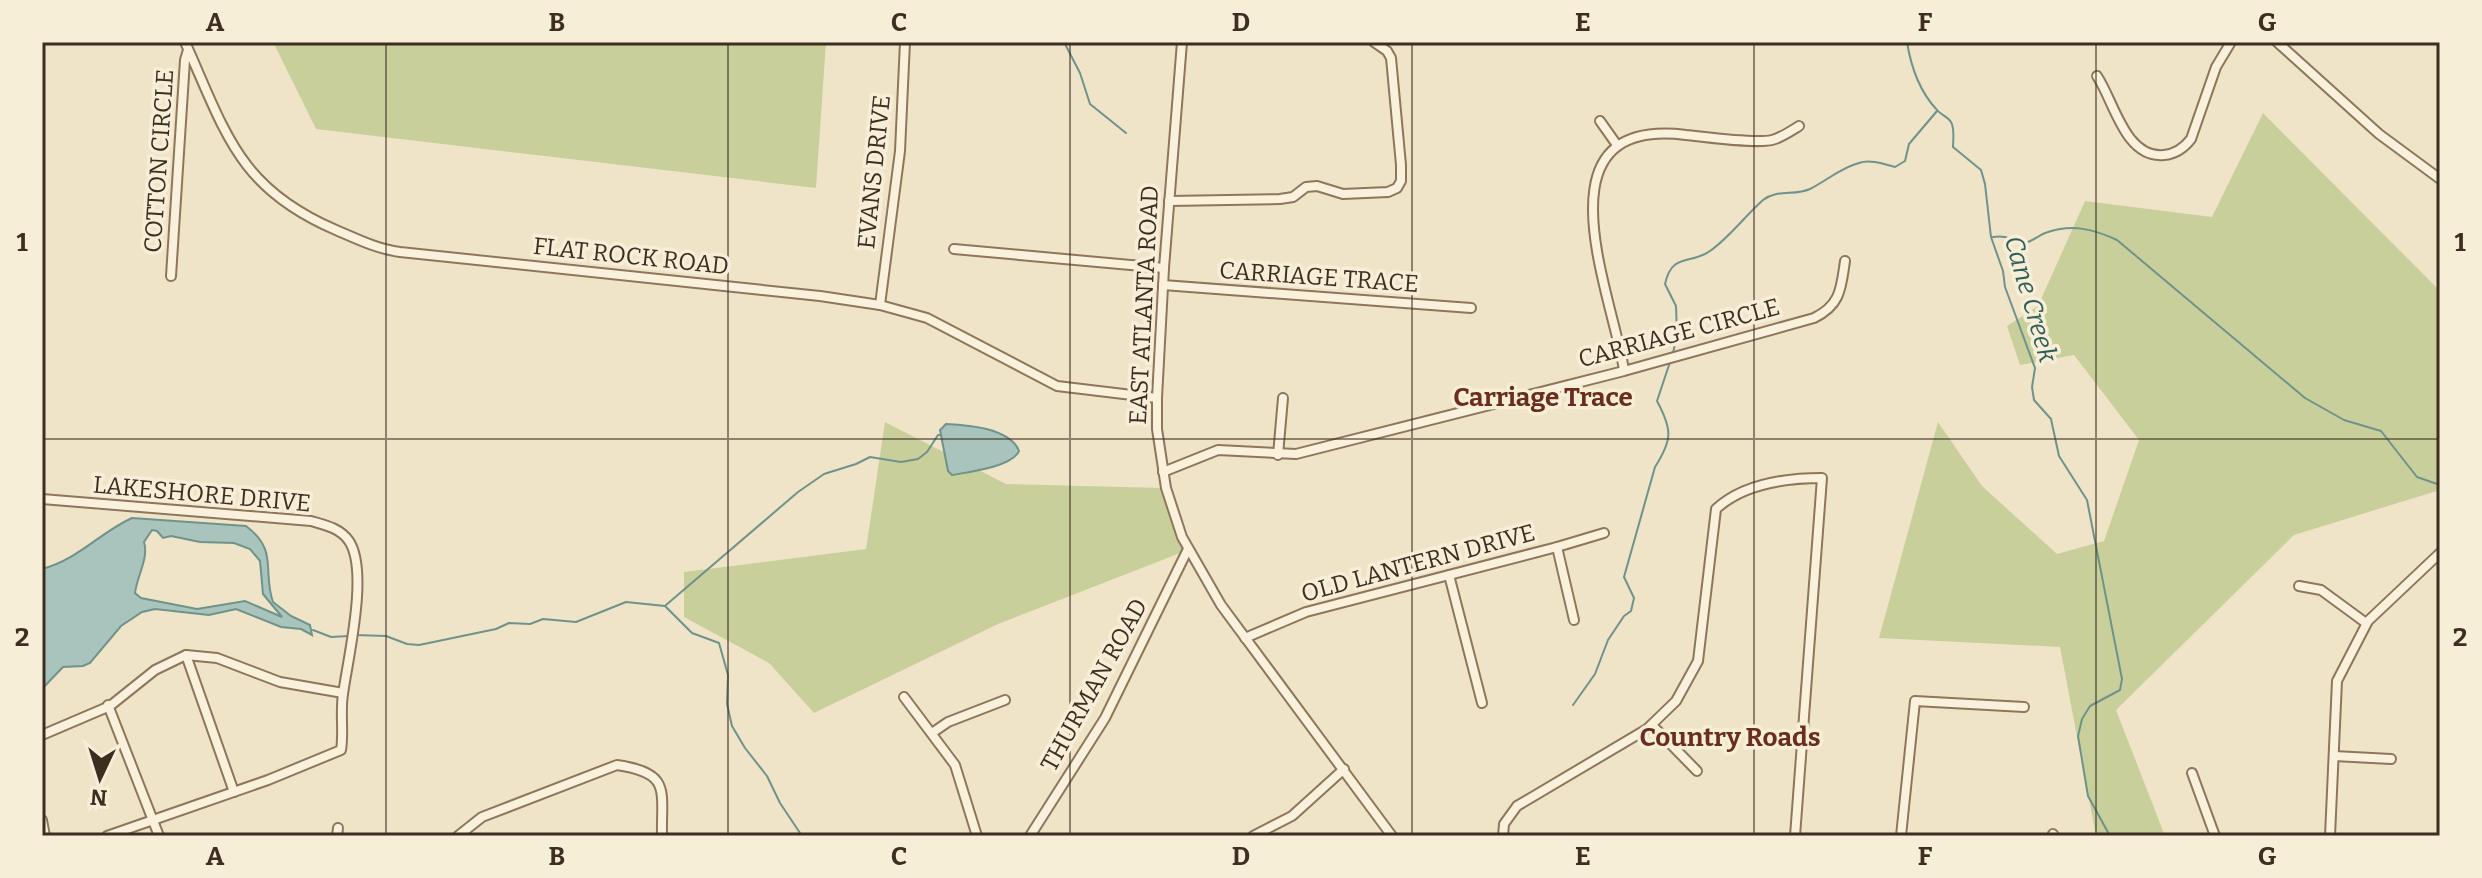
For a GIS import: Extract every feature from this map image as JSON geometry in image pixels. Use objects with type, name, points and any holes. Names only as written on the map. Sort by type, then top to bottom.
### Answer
[{"type":"street","name":"EVANS DRIVE","points":[[880,305],[900,151],[905,42]]},
{"type":"street","name":"EAST ATLANTA ROAD","points":[[1182,42],[1157,398],[1157,429],[1163,472],[1188,549],[1245,638],[1392,836]]},
{"type":"street","points":[[1169,201],[1280,199],[1293,197],[1306,187],[1317,186],[1343,194],[1388,192],[1397,188],[1401,181],[1401,165],[1391,69],[1387,51],[1374,42]]},
{"type":"street","points":[[2097,76],[2132,142],[2150,154],[2168,155],[2185,147],[2191,139],[2216,67],[2231,42]]},
{"type":"street","points":[[2277,42],[2379,134],[2440,179]]},
{"type":"street","name":"FLAT ROCK ROAD","points":[[187,46],[232,143],[251,174],[290,207],[376,247],[880,305],[927,318],[1057,386],[1157,398]]},
{"type":"street","name":"COTTON CIRCLE","points":[[171,276],[187,46]]},
{"type":"street","points":[[1600,121],[1617,145]]},
{"type":"street","points":[[1624,370],[1596,257],[1592,214],[1600,171],[1617,145],[1648,134],[1671,133],[1771,140],[1799,126]]},
{"type":"street","points":[[954,249],[1164,268]]},
{"type":"street","name":"CARRIAGE CIRCLE","points":[[1163,472],[1218,450],[1296,454],[1803,321],[1828,311],[1841,289],[1845,261]]},
{"type":"street","name":"CARRIAGE TRACE","points":[[1163,285],[1471,308]]},
{"type":"street","points":[[1278,455],[1283,398]]},
{"type":"street","points":[[1503,836],[1504,824],[1517,806],[1652,725],[1676,701],[1698,661],[1716,509],[1726,500],[1749,489],[1789,480],[1822,478],[1795,836]]},
{"type":"street","name":"LAKESHORE DRIVE","points":[[42,499],[284,517],[335,528],[347,538],[356,555],[354,630],[343,693],[341,750],[234,792]]},
{"type":"street","name":"OLD LANTERN DRIVE","points":[[1245,638],[1306,612],[1604,533]]},
{"type":"street","points":[[1557,547],[1574,620]]},
{"type":"street","name":"THURMAN ROAD","points":[[1030,836],[1105,718],[1188,549]]},
{"type":"street","points":[[2330,836],[2337,681],[2366,623],[2440,553]]},
{"type":"street","points":[[1449,575],[1482,703]]},
{"type":"street","points":[[2299,586],[2321,590],[2366,623]]},
{"type":"street","points":[[107,836],[234,792],[186,655]]},
{"type":"street","points":[[42,735],[108,705],[155,670],[186,655],[217,658],[280,682],[343,693]]},
{"type":"street","points":[[904,697],[955,765],[977,836]]},
{"type":"street","points":[[932,733],[948,722],[1005,700]]},
{"type":"street","points":[[1901,836],[1915,701],[2024,707]]},
{"type":"street","points":[[108,705],[159,836]]},
{"type":"street","points":[[1652,725],[1697,771]]},
{"type":"street","points":[[2334,756],[2391,759]]},
{"type":"street","points":[[458,836],[482,817],[617,765],[639,768],[652,774],[661,786],[662,836]]},
{"type":"street","points":[[1253,836],[1292,816],[1344,769]]},
{"type":"street","points":[[2192,773],[2215,836]]},
{"type":"street","points":[[42,820],[45,836]]},
{"type":"green space","points":[[273,42],[826,42],[816,188],[316,129]]},
{"type":"green space","points":[[2263,113],[2440,291],[2440,490],[2294,535],[2116,710],[2165,836],[2096,836],[2060,647],[1879,638],[1938,422],[1982,486],[2057,554],[2104,541],[2139,440],[2074,355],[2020,365],[2007,326],[2038,306],[2085,201],[2212,217]]},
{"type":"green space","points":[[885,422],[1006,484],[1163,488],[1188,550],[998,624],[814,713],[769,663],[684,617],[684,572],[866,549]]},
{"type":"water","points":[[946,424],[998,433],[1014,443],[1019,451],[1015,457],[999,465],[952,475],[948,471],[940,430]]},
{"type":"water","points":[[132,518],[246,526],[263,544],[273,602],[310,625],[312,635],[301,629],[281,627],[236,609],[209,615],[155,609],[142,612],[121,626],[90,663],[63,667],[42,689],[42,569],[67,559]],"holes":[[[152,530],[163,538],[171,536],[200,542],[234,543],[250,549],[260,561],[263,594],[282,617],[245,601],[197,609],[141,598],[135,593],[144,561],[144,542]]]},
{"type":"waterway","points":[[1064,42],[1080,73],[1090,104],[1126,133]]},
{"type":"waterway","name":"Cane Creek","points":[[1907,42],[1921,87],[1931,103],[1950,120],[1953,147],[1981,170],[1991,237],[2005,287],[2035,368],[2032,387],[2034,400],[2051,419],[2059,456],[2087,500],[2122,679],[2120,690],[2090,706],[2082,719],[2078,736],[2088,796],[2110,836]]},
{"type":"waterway","points":[[1673,353],[1677,335],[1676,306],[1665,284],[1672,267],[1710,251],[1768,197],[1810,189],[1863,162],[1895,167],[1905,161],[1909,144],[1937,111]]},
{"type":"waterway","points":[[1993,237],[2024,243],[2048,232],[2074,228],[2117,240],[2305,398],[2344,420],[2381,431],[2417,477],[2440,485]]},
{"type":"waterway","points":[[1573,705],[1595,674],[1608,640],[1631,611],[1634,598],[1624,577],[1655,467],[1667,441],[1668,427],[1657,401],[1670,362]]},
{"type":"waterway","points":[[666,605],[798,492],[824,474],[870,457],[901,462],[918,459],[941,435]]},
{"type":"waterway","points":[[355,635],[386,636],[419,645],[496,629],[509,623],[530,624],[543,619],[576,622],[626,602],[665,606],[692,633],[719,643],[728,675],[727,704],[732,726],[767,776],[802,836]]},
{"type":"waterway","points":[[313,630],[331,637],[349,636]]},
{"type":"district","name":"Carriage Trace","points":[[1543,397]]},
{"type":"district","name":"Country Roads","points":[[1730,737]]}]
